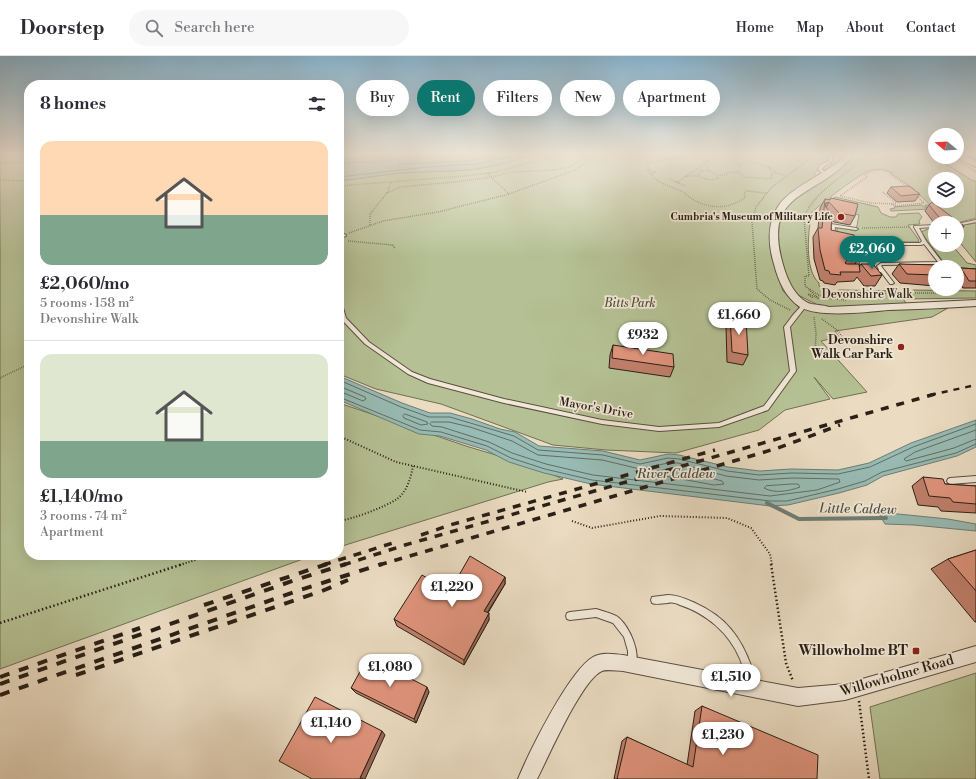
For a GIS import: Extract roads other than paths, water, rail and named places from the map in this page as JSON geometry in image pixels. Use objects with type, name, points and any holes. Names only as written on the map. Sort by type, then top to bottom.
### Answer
[{"type":"street","points":[[805,188],[787,200],[778,210],[776,217],[776,249],[781,277],[791,293],[809,308]]},
{"type":"street","name":"Devonshire Walk","points":[[809,308],[830,310],[976,303]]},
{"type":"street","name":"Willowholme Road","points":[[528,779],[570,696],[587,672],[598,663],[632,664],[798,696],[845,692],[976,654]]},
{"type":"lane","points":[[964,224],[976,221]]},
{"type":"lane","points":[[837,239],[832,236],[831,224],[856,230]]},
{"type":"lane","points":[[928,226],[916,227],[924,241],[939,260]]},
{"type":"lane","points":[[843,240],[868,244],[921,244],[924,241]]},
{"type":"lane","points":[[892,283],[882,271],[880,266],[881,264],[928,265]]},
{"type":"lane","points":[[867,271],[882,271]]},
{"type":"lane","name":"Mayor's Drive","points":[[344,319],[367,343],[410,373],[428,381],[504,401],[602,422],[659,429],[719,425],[766,408],[793,370],[787,327],[794,316],[809,308]]},
{"type":"lane","points":[[950,481],[976,479]]},
{"type":"lane","points":[[655,600],[672,599],[696,607],[728,630],[742,654],[751,675],[754,688]]},
{"type":"lane","points":[[570,616],[596,613],[616,620],[627,635],[632,651],[632,664]]},
{"type":"water","name":"River Caldew","points":[[344,378],[402,403],[430,413],[450,413],[500,429],[515,432],[539,446],[603,451],[640,460],[668,454],[679,455],[728,467],[760,471],[791,469],[838,470],[869,463],[911,443],[976,420],[976,447],[957,456],[883,476],[867,485],[839,493],[788,505],[770,506],[591,484],[544,473],[509,462],[486,450],[440,436],[419,434],[344,402]]},
{"type":"water","points":[[878,512],[948,519],[976,524],[976,531],[914,525],[885,524]]},
{"type":"waterway","name":"Little Caldew","points":[[767,503],[799,519],[886,518]]},
{"type":"railway","points":[[930,395],[976,385]]},
{"type":"railway","points":[[343,565],[405,545],[935,394]]},
{"type":"railway","points":[[379,565],[778,448],[840,425]]},
{"type":"railway","points":[[421,535],[450,525],[715,450]]},
{"type":"railway","points":[[344,558],[396,542]]},
{"type":"railway","points":[[323,565],[339,560]]},
{"type":"railway","points":[[204,605],[327,564]]},
{"type":"railway","points":[[0,684],[295,580],[346,564]]},
{"type":"railway","points":[[0,695],[300,590],[382,564]]},
{"type":"railway","points":[[76,675],[322,591],[348,580]]},
{"type":"railway","points":[[0,677],[140,628]]},
{"type":"place","name":"Cumbria's Museum of Military Life","points":[[841,217]]},
{"type":"place","name":"Devonshire Walk Car Park","points":[[901,347]]},
{"type":"place","name":"Willowholme BT","points":[[916,651]]},
{"type":"park label","name":"Bitts Park","points":[[630,303]]}]
